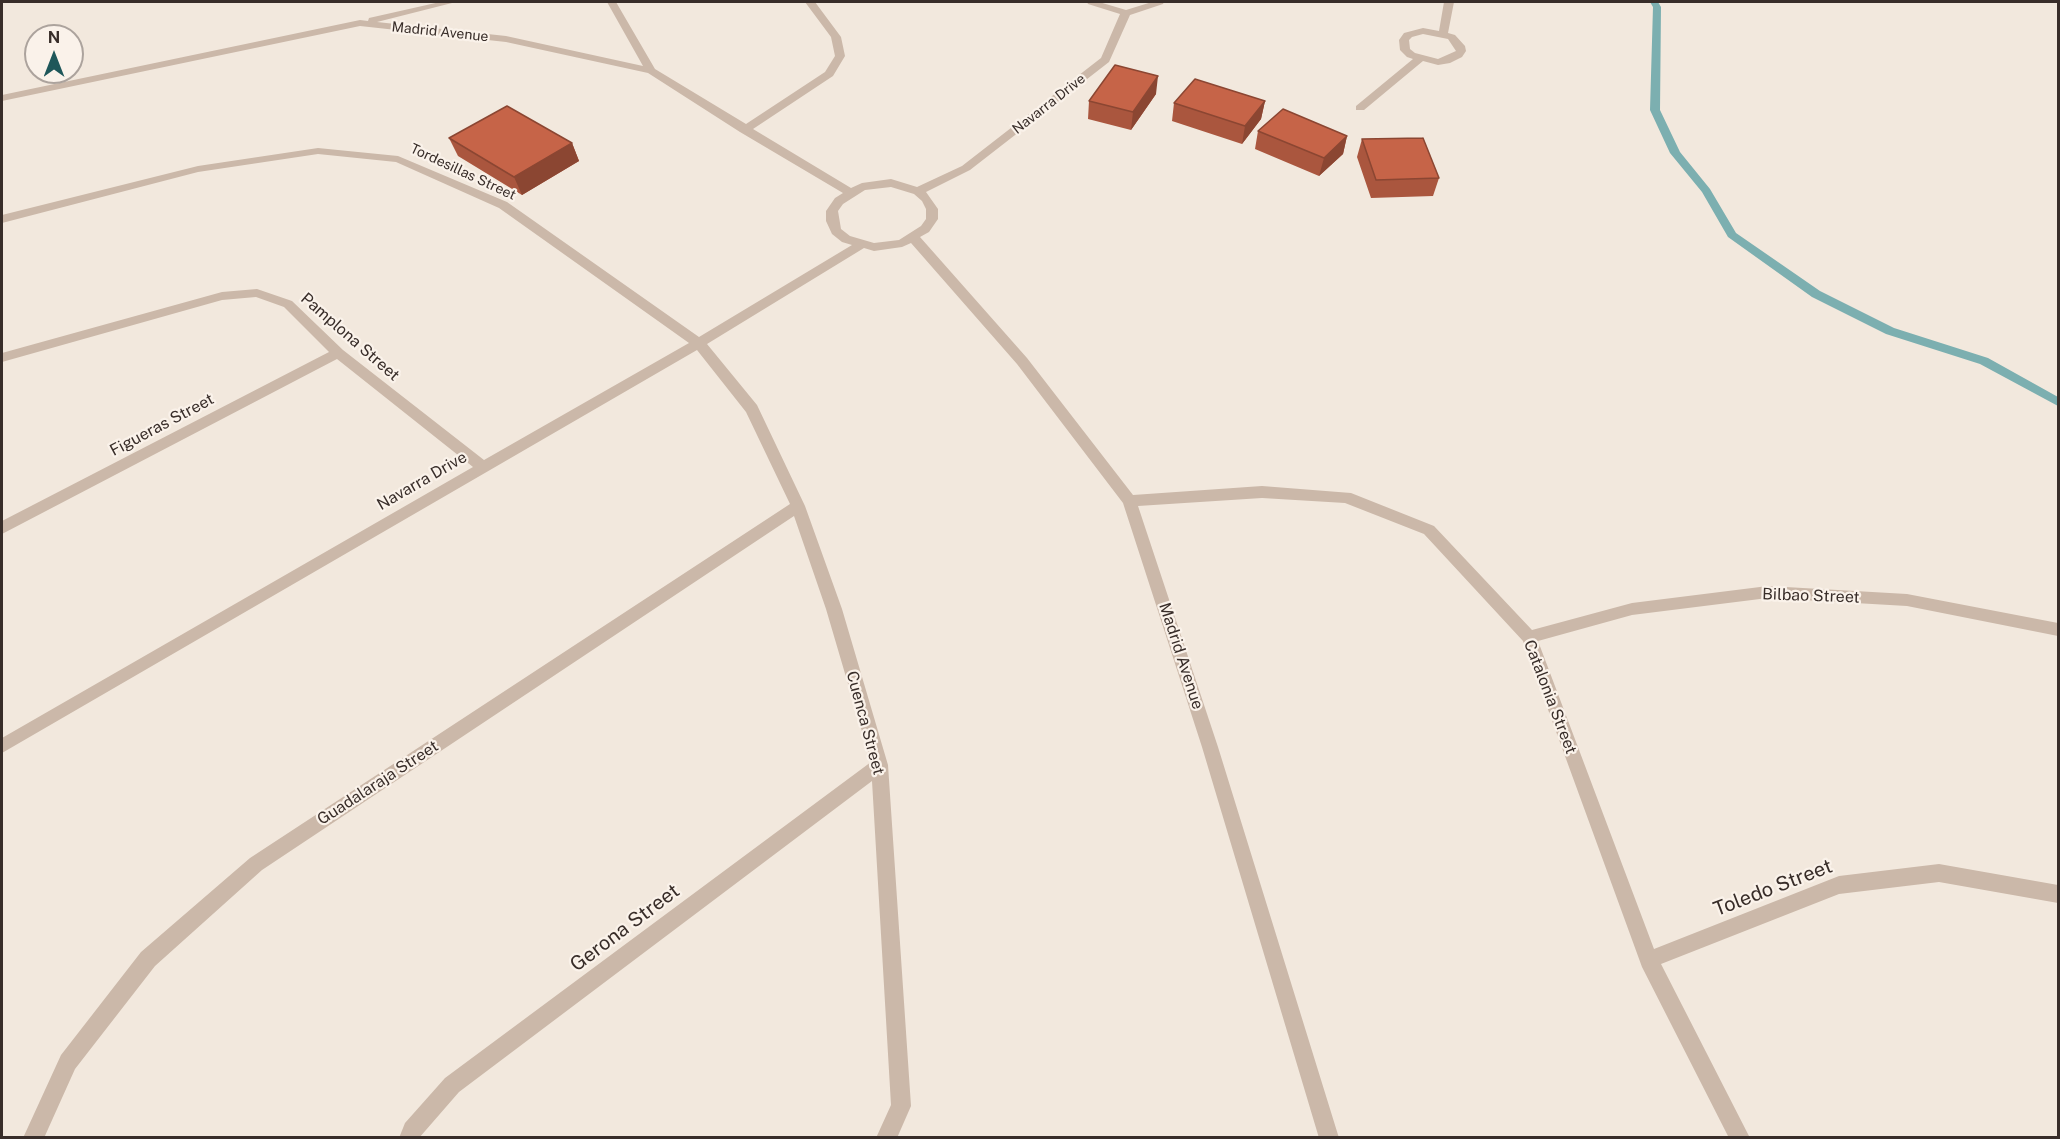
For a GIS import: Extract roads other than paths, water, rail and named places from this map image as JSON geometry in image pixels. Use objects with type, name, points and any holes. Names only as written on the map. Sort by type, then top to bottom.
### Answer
[{"type":"street","points":[[360,23],[451,2]]},
{"type":"street","points":[[612,2],[651,71]]},
{"type":"street","points":[[744,130],[829,74],[840,56],[836,37],[810,2]]},
{"type":"street","points":[[1091,2],[1126,13],[1160,2]]},
{"type":"street","points":[[1443,34],[1449,2]]},
{"type":"street","name":"Navarra Drive","points":[[918,191],[966,168],[1105,60],[1126,13]]},
{"type":"street","name":"Madrid Avenue","points":[[2,99],[360,23],[506,39],[651,71],[744,130],[849,192]]},
{"type":"street","points":[[1423,31],[1443,34],[1456,41],[1461,51],[1446,61],[1419,59],[1406,50],[1404,40],[1408,35],[1423,31]]},
{"type":"street","points":[[1360,108],[1419,59]]},
{"type":"street","name":"Tordesillas Street","points":[[2,219],[198,169],[318,152],[398,159],[503,205],[699,343]]},
{"type":"street","points":[[891,183],[918,191],[927,199],[932,209],[932,219],[914,238],[888,246],[860,245],[846,239],[836,231],[832,221],[832,211],[849,192],[876,184],[891,183]]},
{"type":"street","name":"Madrid Avenue","points":[[914,238],[1022,361],[1129,501],[1210,747],[1329,1137]]},
{"type":"street","name":"Navarra Drive","points":[[2,746],[699,343],[860,245]]},
{"type":"street","name":"Pamplona Street","points":[[2,357],[222,296],[256,293],[288,304],[338,353],[483,467]]},
{"type":"street","name":"Cuenca Street","points":[[699,343],[752,410],[798,506],[834,609],[880,765],[901,1106],[886,1137]]},
{"type":"street","name":"Figueras Street","points":[[2,528],[338,353]]},
{"type":"street","name":"Catalonia Street","points":[[1129,501],[1262,492],[1346,496],[1429,530],[1529,637],[1649,960],[1740,1137]]},
{"type":"street","name":"Guadalaraja Street","points":[[33,1137],[68,1062],[148,959],[256,864],[798,506]]},
{"type":"street","name":"Bilbao Street","points":[[1529,637],[1632,609],[1768,592],[1906,600],[2058,629]]},
{"type":"street","name":"Gerona Street","points":[[409,1137],[411,1130],[452,1086],[880,765]]},
{"type":"street","name":"Toledo Street","points":[[1649,960],[1839,885],[1939,873],[2058,894]]},
{"type":"waterway","points":[[1654,2],[1657,7],[1655,110],[1675,153],[1706,191],[1732,235],[1816,294],[1890,331],[1984,361],[2058,402]]}]
